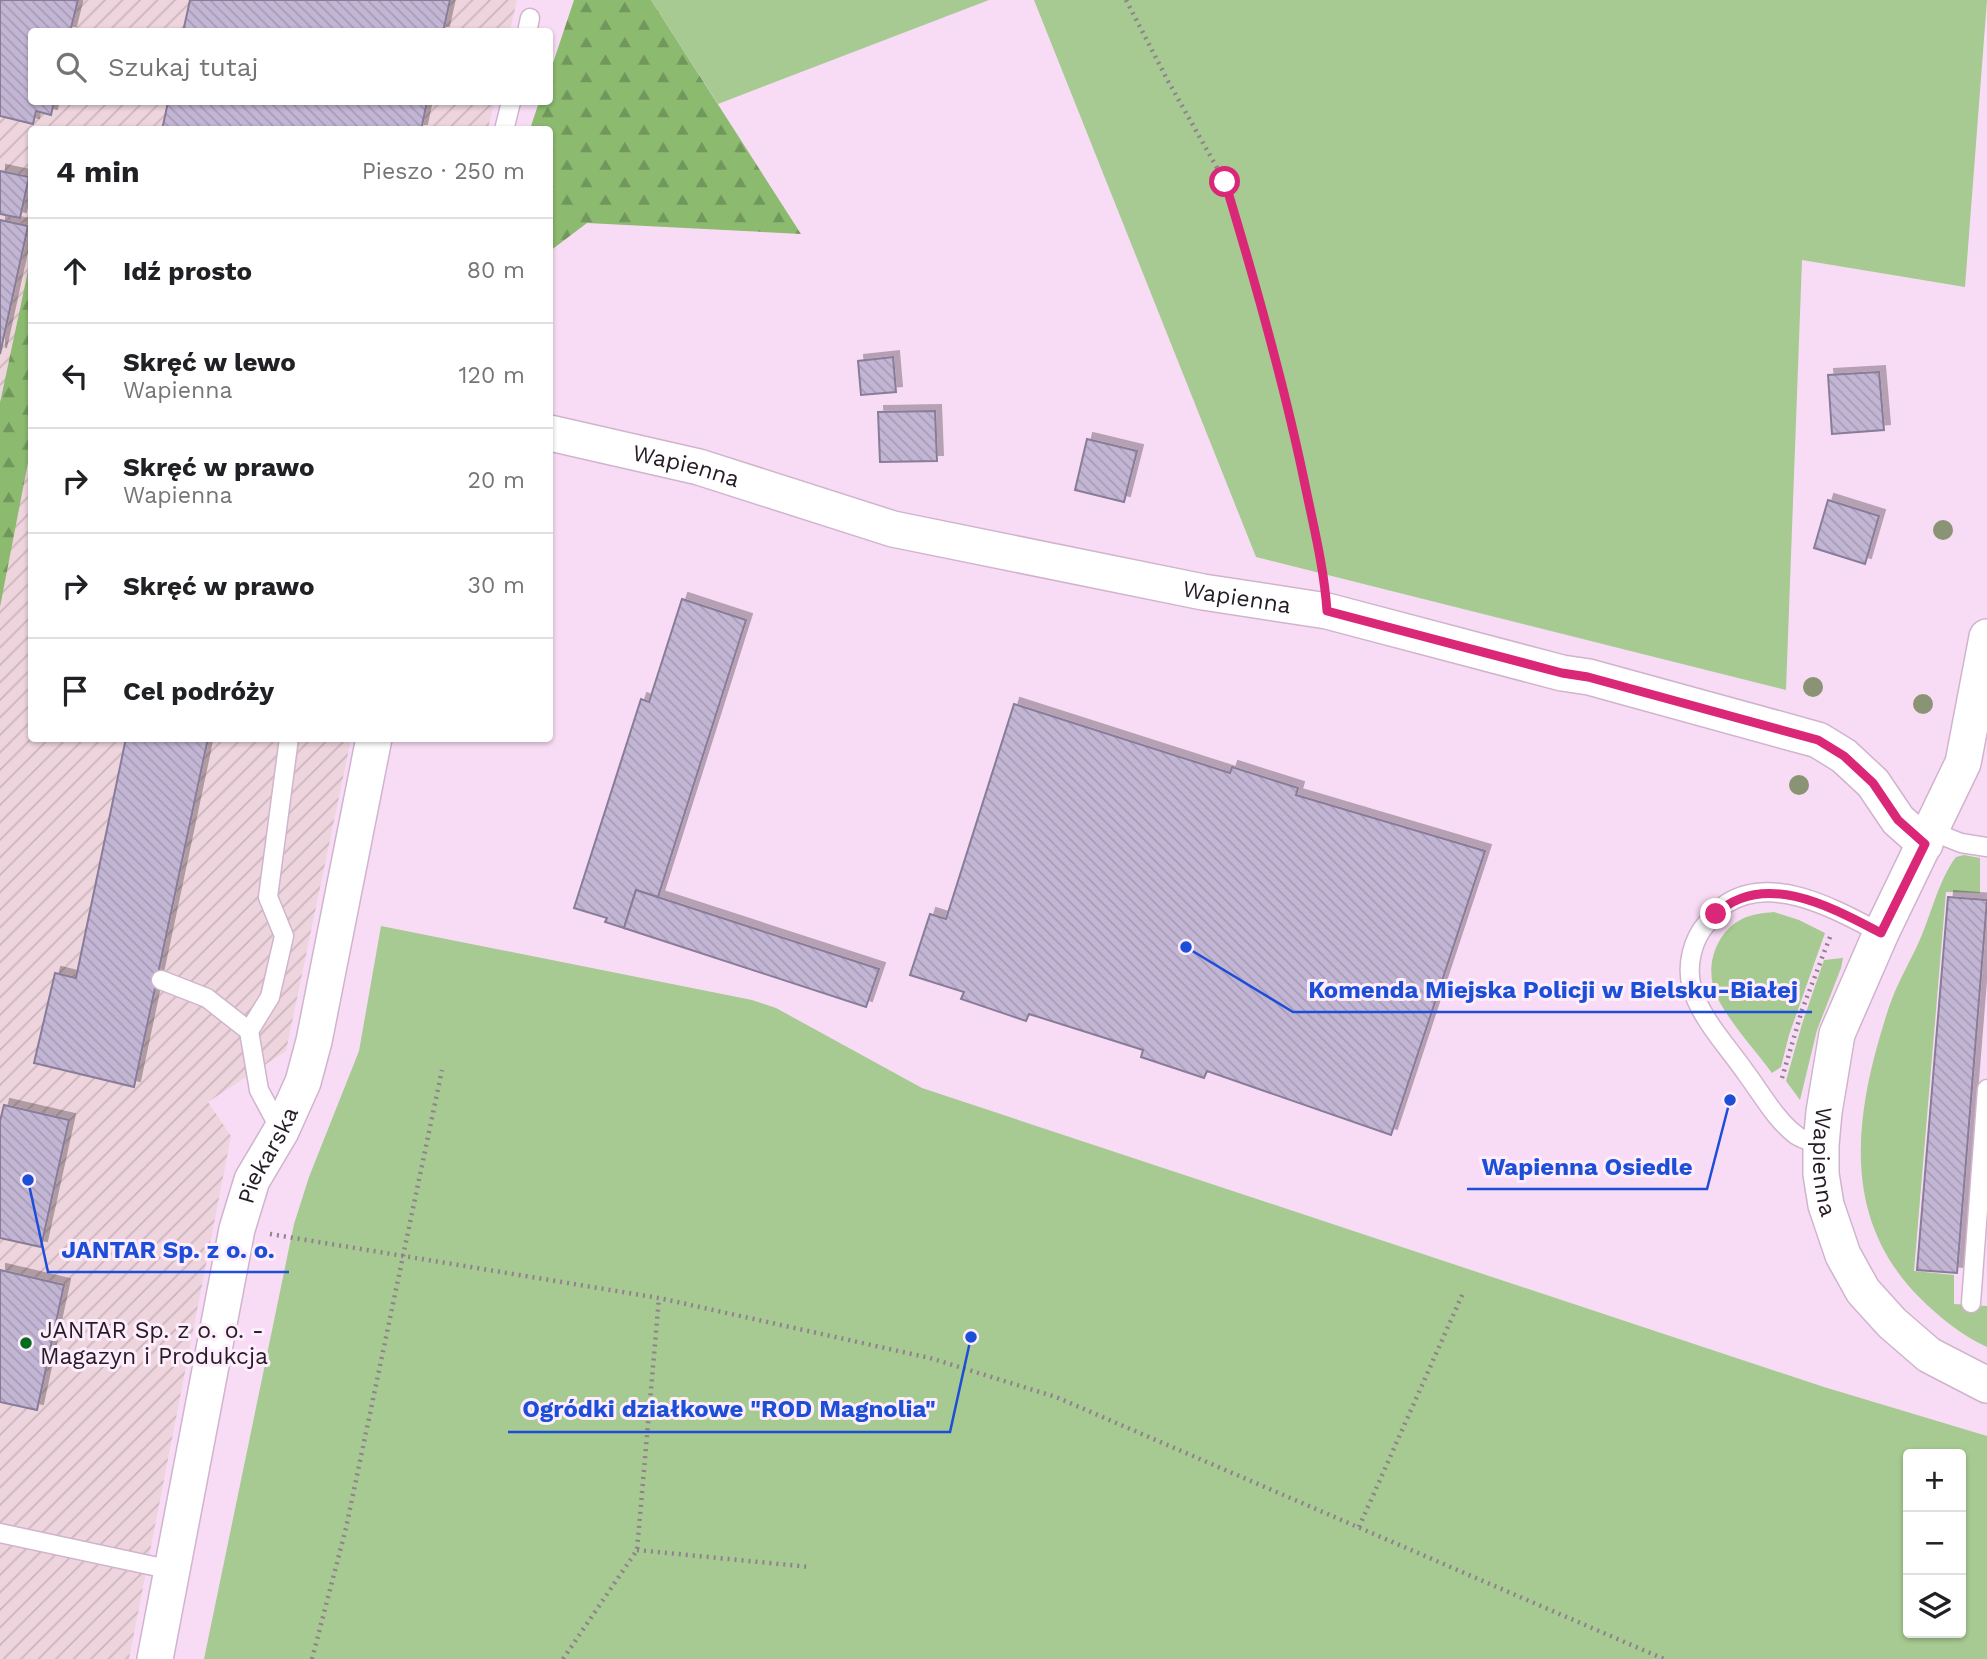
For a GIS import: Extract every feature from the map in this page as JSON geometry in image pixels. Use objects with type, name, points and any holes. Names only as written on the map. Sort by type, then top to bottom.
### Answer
[{"type":"street","name":"Wapienna","points":[[553,434],[699,467],[893,529],[1203,592],[1327,611],[1562,673],[1588,677],[1818,740],[1844,756],[1873,783],[1898,820],[1928,838]]},
{"type":"street","name":"Wapienna","points":[[1987,638],[1963,763],[1881,933],[1837,1034],[1821,1145],[1821,1174],[1826,1205],[1843,1255],[1863,1291],[1892,1323],[1929,1355],[1987,1385]]},
{"type":"street","name":"Piekarska","points":[[155,1659],[237,1229],[252,1181],[281,1131],[303,1082],[314,1041],[373,742]]},
{"type":"lane","points":[[506,126],[510,105]]},
{"type":"lane","points":[[281,1131],[258,1090],[249,1031],[270,996],[284,936],[268,897],[288,742]]},
{"type":"lane","points":[[1928,838],[1987,847]]},
{"type":"lane","points":[[1821,1145],[1797,1136],[1777,1114],[1706,1017],[1692,987],[1689,966],[1693,946],[1703,928],[1726,904],[1761,893],[1803,898],[1835,910],[1881,933]]},
{"type":"lane","points":[[161,980],[207,998],[249,1031]]},
{"type":"lane","points":[[1971,1303],[1987,1089]]},
{"type":"lane","points":[[0,1533],[172,1570]]},
{"type":"path","points":[[1126,0],[1225,182],[1260,296],[1296,443],[1325,578],[1327,611]]},
{"type":"path","points":[[1777,1114],[1781,1084],[1802,1010],[1829,940]]},
{"type":"path","points":[[313,1659],[345,1528],[442,1070]]},
{"type":"path","points":[[237,1229],[659,1298],[930,1358],[1056,1397],[1664,1659]]},
{"type":"path","points":[[1359,1527],[1463,1293]]},
{"type":"path","points":[[563,1659],[637,1550],[659,1298]]},
{"type":"path","points":[[637,1550],[810,1567]]},
{"type":"shaded area","points":[[0,0],[517,0],[511,28],[28,28],[28,105],[493,105],[489,126],[28,126],[28,742],[350,742],[286,1051],[208,1102],[231,1136],[129,1659],[0,1659]]},
{"type":"green space","points":[[574,0],[651,0],[801,234],[587,223],[553,249],[553,126],[531,126],[538,105],[553,105],[553,63]]},
{"type":"green space","points":[[651,0],[989,0],[718,104]]},
{"type":"green space","points":[[1034,0],[1987,0],[1965,287],[1802,260],[1786,690],[1256,557]]},
{"type":"green space","points":[[28,271],[28,462],[0,607],[0,403]]},
{"type":"green space","points":[[1964,855],[1980,858],[1980,893],[1946,892],[1914,1271],[1954,1275],[1954,1304],[1987,1306],[1987,1347],[1934,1312],[1893,1265],[1875,1231],[1865,1195],[1861,1159],[1862,1121],[1868,1083],[1889,1007],[1923,933],[1944,877],[1956,857]]},
{"type":"green space","points":[[1774,912],[1799,920],[1825,933],[1789,1035],[1781,1067],[1772,1073],[1723,1008],[1711,977],[1714,954],[1724,933],[1742,919]]},
{"type":"green space","points":[[381,926],[752,1000],[776,1008],[922,1088],[1824,1387],[1987,1436],[1987,1659],[204,1659],[294,1224],[309,1177],[359,1051]]},
{"type":"green space","points":[[1843,958],[1817,1030],[1800,1100],[1786,1081],[1802,1024],[1824,960]]},
{"type":"building","points":[[0,0],[78,0],[71,28],[28,28],[28,105],[53,105],[51,115],[36,111],[33,124],[0,116]]},
{"type":"building","points":[[190,0],[450,0],[444,28],[184,28]]},
{"type":"building","points":[[167,105],[426,105],[422,126],[163,126]]},
{"type":"building","points":[[0,171],[28,177],[20,218],[0,214]]},
{"type":"building","points":[[0,220],[28,226],[0,354]]},
{"type":"building","points":[[893,357],[896,392],[861,395],[858,361]]},
{"type":"building","points":[[1879,372],[1884,430],[1832,434],[1828,375]]},
{"type":"building","points":[[935,411],[937,461],[880,462],[878,412]]},
{"type":"building","points":[[1087,439],[1137,451],[1124,502],[1075,490]]},
{"type":"building","points":[[1828,500],[1879,516],[1865,564],[1814,548]]},
{"type":"building","points":[[682,599],[746,620],[658,897],[636,890],[624,928],[605,922],[607,918],[574,908],[641,699],[649,702]]},
{"type":"building","points":[[1014,704],[1230,773],[1232,767],[1298,788],[1296,795],[1485,851],[1391,1135],[1207,1071],[1204,1078],[1141,1057],[1143,1050],[1029,1014],[1026,1021],[961,999],[964,992],[910,975],[930,914],[946,919]]},
{"type":"building","points":[[125,742],[207,742],[134,1087],[34,1063],[55,973],[76,978]]},
{"type":"building","points":[[636,890],[879,969],[866,1007],[624,928]]},
{"type":"building","points":[[1948,897],[1987,900],[1957,1273],[1917,1270]]},
{"type":"building","points":[[4,1105],[69,1120],[41,1247],[0,1238],[0,1121]]},
{"type":"building","name":"JANTAR Sp. z o. o. - Magazyn i Produkcja","points":[[0,1270],[64,1285],[37,1410],[0,1402]]},
{"type":"place","name":"Komenda Miejska Policji w Bielsku-Białej","points":[[1186,947]]},
{"type":"place","name":"Wapienna Osiedle","points":[[1730,1100]]},
{"type":"place","name":"JANTAR Sp. z o. o.","points":[[28,1180]]},
{"type":"place","name":"Ogródki działkowe \"ROD Magnolia\"","points":[[971,1337]]},
{"type":"place","name":"JANTAR Sp. z o. o. - Magazyn i Produkcja","points":[[26,1343]]},
{"type":"route","points":[[1225,182],[1260,296],[1296,443],[1325,578],[1327,611],[1562,673],[1588,677],[1818,740],[1844,756],[1873,783],[1898,820],[1925,844],[1881,933],[1835,910],[1783,894],[1761,893],[1745,897],[1726,904],[1716,914]]}]
